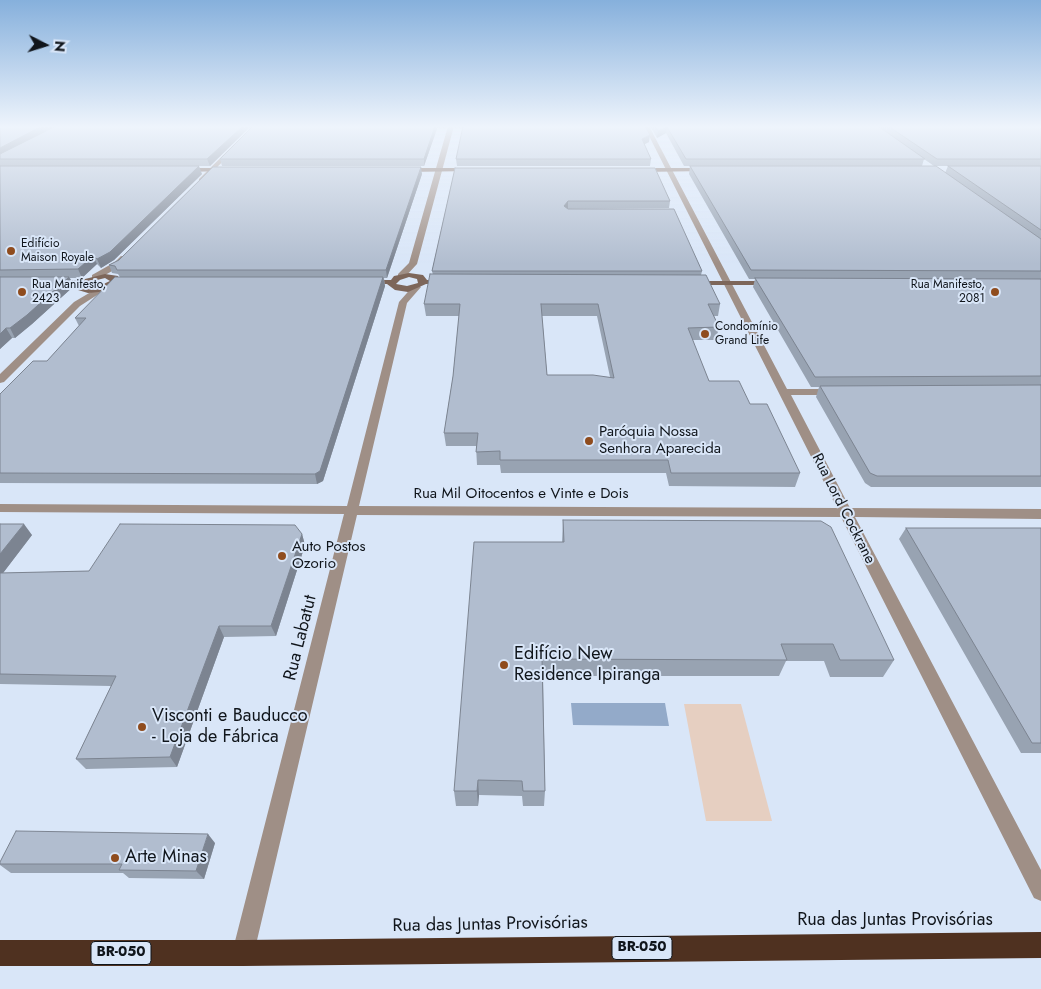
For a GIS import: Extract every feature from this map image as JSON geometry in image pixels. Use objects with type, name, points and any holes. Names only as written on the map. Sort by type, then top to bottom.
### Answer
[{"type":"highway","name":"Rua das Juntas Provisórias","points":[[0,953],[242,953],[1041,945]]},
{"type":"main road","points":[[397,291],[401,276],[419,282],[456,282]]},
{"type":"main road","points":[[83,286],[95,277],[116,280]]},
{"type":"main road","points":[[44,282],[104,288],[116,280]]},
{"type":"main road","points":[[361,282],[397,291],[408,289],[419,282]]},
{"type":"main road","points":[[680,283],[784,284]]},
{"type":"street","points":[[197,184],[209,172]]},
{"type":"street","points":[[401,276],[413,264],[438,172]]},
{"type":"street","name":"Rua Lord Cockrane","points":[[669,172],[1041,891]]},
{"type":"street","points":[[681,212],[690,212]]},
{"type":"street","points":[[95,277],[118,264],[131,251]]},
{"type":"street","points":[[116,280],[118,264]]},
{"type":"street","points":[[413,264],[419,282]]},
{"type":"street","name":"Rua Labatut","points":[[242,953],[352,510],[397,291],[419,282]]},
{"type":"street","points":[[77,304],[83,286]]},
{"type":"street","points":[[0,380],[77,304],[104,288]]},
{"type":"street","points":[[783,392],[842,392]]},
{"type":"street","name":"Rua Mil Oitocentos e Vinte e Dois","points":[[0,508],[1041,514]]},
{"type":"shaded area","points":[[684,704],[741,704],[772,821],[706,821]]},
{"type":"water","points":[[571,703],[665,703],[669,726],[573,725]]},
{"type":"building","points":[[0,172],[193,172],[110,252],[97,259],[93,256],[78,269],[0,270]]},
{"type":"building","points":[[208,172],[419,172],[386,270],[117,270],[115,266],[109,265],[119,260]]},
{"type":"building","points":[[454,172],[657,172],[670,201],[568,201],[564,206],[568,209],[674,209],[702,271],[432,271]]},
{"type":"building","points":[[694,172],[945,172],[1041,239],[1041,271],[751,270]]},
{"type":"building","points":[[957,172],[1041,172],[1041,230]]},
{"type":"building","points":[[430,274],[706,275],[720,304],[708,304],[719,327],[688,328],[709,381],[739,381],[750,404],[767,404],[800,473],[671,473],[668,460],[500,460],[500,451],[476,452],[478,433],[444,433],[453,376],[460,304],[424,304]],"holes":[[[541,304],[598,304],[614,378],[593,375],[547,375]]]},
{"type":"building","points":[[0,277],[69,277],[27,315],[0,334]]},
{"type":"building","points":[[115,277],[383,277],[320,471],[315,474],[0,473],[0,394],[33,361],[47,361],[86,318],[75,318]]},
{"type":"building","points":[[755,278],[1041,279],[1041,376],[815,377]]},
{"type":"building","points":[[1041,385],[1041,476],[877,476],[870,473],[820,386]]},
{"type":"building","points":[[563,520],[821,521],[831,527],[894,660],[840,660],[833,644],[781,644],[787,660],[542,659],[545,791],[523,791],[522,781],[478,780],[477,791],[454,791],[474,542],[564,542]]},
{"type":"building","points":[[0,524],[24,524],[0,554]]},
{"type":"building","points":[[120,524],[295,525],[302,534],[271,626],[219,626],[170,757],[76,759],[116,676],[0,674],[0,573],[89,571]]},
{"type":"building","points":[[906,528],[1041,528],[1041,743],[1032,743]]},
{"type":"building","name":"Arte Minas","points":[[16,831],[208,834],[196,871],[119,870],[122,864],[0,864]]},
{"type":"place","name":"Edifício Maison Royale","points":[[11,251]]},
{"type":"place","name":"Rua Manifesto, 2423","points":[[22,292]]},
{"type":"place","name":"Rua Manifesto, 2081","points":[[995,292]]},
{"type":"place","name":"Condomínio Grand Life","points":[[705,334]]},
{"type":"place","name":"Paróquia Nossa Senhora Aparecida","points":[[589,441]]},
{"type":"place","name":"Auto Postos Ozorio","points":[[282,556]]},
{"type":"place","name":"Edifício New Residence Ipiranga","points":[[504,665]]},
{"type":"place","name":"Visconti e Bauducco - Loja de Fábrica","points":[[142,727]]},
{"type":"place","name":"Arte Minas","points":[[115,858]]}]
